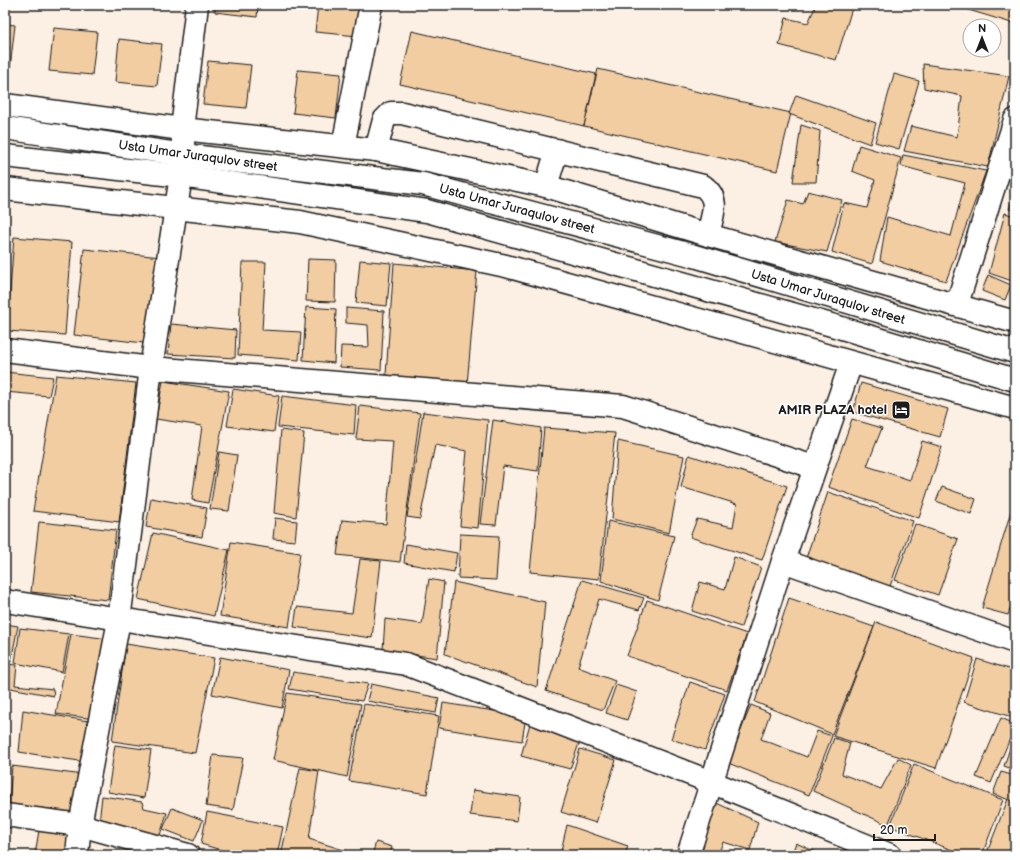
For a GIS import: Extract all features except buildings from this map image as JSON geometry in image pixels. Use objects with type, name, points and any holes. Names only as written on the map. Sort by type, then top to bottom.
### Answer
[{"type":"street","points":[[77,855],[80,825],[119,620],[151,368],[182,166],[182,128],[197,5]]},
{"type":"street","points":[[343,146],[371,5]]},
{"type":"street","points":[[5,105],[182,128],[376,150],[546,186],[708,235],[957,304],[1015,322]]},
{"type":"street","points":[[376,150],[384,120],[391,113],[402,113],[703,186],[712,192],[715,201],[708,235]]},
{"type":"street","points":[[957,304],[1015,120]]},
{"type":"street","name":"Usta Umar Juraqulov street","points":[[5,128],[182,166],[427,212],[828,324],[1015,380]]},
{"type":"street","points":[[546,186],[558,150]]},
{"type":"street","name":"Usta Umar Juraqulov street","points":[[5,156],[182,166],[423,184],[692,255],[1015,352]]},
{"type":"street","points":[[5,190],[300,222],[506,266],[1015,408]]},
{"type":"street","points":[[5,350],[151,368],[623,406],[814,468]]},
{"type":"street","points":[[688,855],[783,561],[851,363]]},
{"type":"street","points":[[783,561],[1015,642]]},
{"type":"street","points":[[5,601],[406,664],[711,782],[890,855]]},
{"type":"street","points":[[5,815],[80,825],[188,855]]},
{"type":"place","name":"AMIR PLAZA hotel","points":[[901,410]]}]
